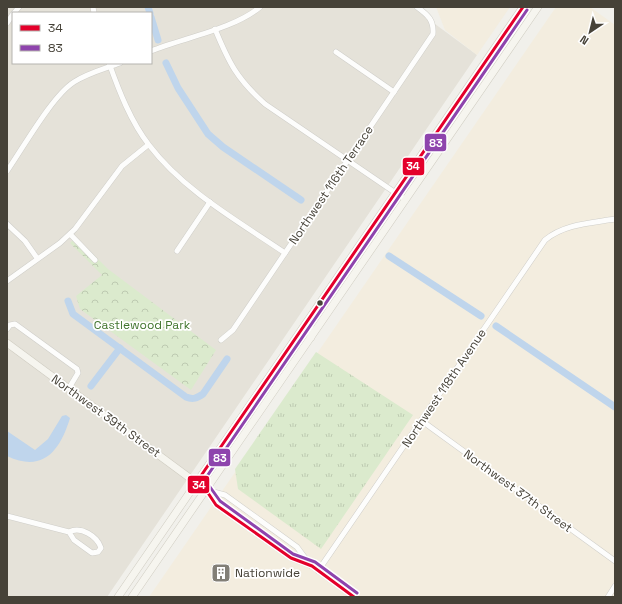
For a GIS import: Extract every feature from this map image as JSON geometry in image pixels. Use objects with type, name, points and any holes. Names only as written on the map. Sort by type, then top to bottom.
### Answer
[{"type":"main road","points":[[118,597],[522,7]]},
{"type":"main road","points":[[132,597],[538,7]]},
{"type":"main road","points":[[311,336],[310,326],[314,311]]},
{"type":"main road","name":"Northwest 39th Street","points":[[7,343],[206,490]]},
{"type":"street","points":[[152,51],[215,29],[252,14],[260,7]]},
{"type":"street","name":"Northwest 116th Terrace","points":[[221,340],[233,330],[433,34],[434,25],[430,16],[417,7]]},
{"type":"street","points":[[215,29],[230,65],[249,90],[265,104],[406,200]]},
{"type":"street","points":[[336,52],[394,92]]},
{"type":"street","points":[[7,171],[56,98],[72,83],[88,74],[110,65],[130,112],[148,145],[185,183],[210,202],[285,253]]},
{"type":"street","points":[[7,280],[60,243],[70,234],[122,166],[148,145]]},
{"type":"street","points":[[177,251],[210,202]]},
{"type":"street","name":"Northwest 118th Avenue","points":[[318,571],[545,240],[554,233],[568,228],[615,219]]},
{"type":"street","points":[[7,224],[25,241],[37,258]]},
{"type":"street","points":[[70,234],[95,260]]},
{"type":"street","points":[[7,329],[10,325],[15,324],[77,369],[78,373],[69,388]]},
{"type":"street","name":"Northwest 37th Street","points":[[422,421],[615,561]]},
{"type":"street","name":"Northwest 39th Street","points":[[206,490],[216,505],[291,558],[312,566]]},
{"type":"street","name":"Northwest 39th Street","points":[[206,490],[225,495],[297,547],[312,566],[354,597]]},
{"type":"street","points":[[7,516],[69,532],[81,529],[99,542],[101,548],[98,552],[92,554],[74,540],[69,532]]},
{"type":"street","points":[[608,597],[615,586]]},
{"type":"shaded area","points":[[7,7],[412,7],[477,55],[107,597],[7,597]]},
{"type":"shaded area","points":[[436,7],[510,7],[477,55],[445,30]]},
{"type":"shaded area","points":[[556,7],[590,7],[615,25],[615,597],[149,597]]},
{"type":"green space","name":"Castlewood Park","points":[[76,237],[108,269],[216,350],[191,390],[80,309],[76,296],[102,275],[70,243]]},
{"type":"green space","points":[[145,311],[157,322],[147,334],[134,323]]},
{"type":"green space","points":[[316,352],[413,415],[321,549],[238,489],[235,469]]},
{"type":"water","points":[[66,415],[70,418],[66,430],[55,449],[48,456],[31,462],[20,461],[7,456],[7,431],[35,450],[48,439],[62,416]]},
{"type":"waterway","points":[[148,7],[150,12]]},
{"type":"waterway","points":[[152,20],[158,40]]},
{"type":"waterway","points":[[166,63],[178,88],[208,134],[223,147],[301,200]]},
{"type":"waterway","points":[[389,256],[481,316]]},
{"type":"waterway","points":[[68,301],[73,314],[186,397],[195,398],[203,394],[227,359]]},
{"type":"waterway","points":[[496,326],[615,407]]},
{"type":"waterway","points":[[91,386],[120,348]]},
{"type":"transit line","name":"34","points":[[354,597],[312,566],[291,558],[216,505],[206,490],[196,483],[523,7]]},
{"type":"transit line","name":"83","points":[[357,593],[315,562],[293,554],[220,501],[210,487],[203,482],[527,10]]},
{"type":"place","name":"Nationwide","points":[[221,573]]}]
